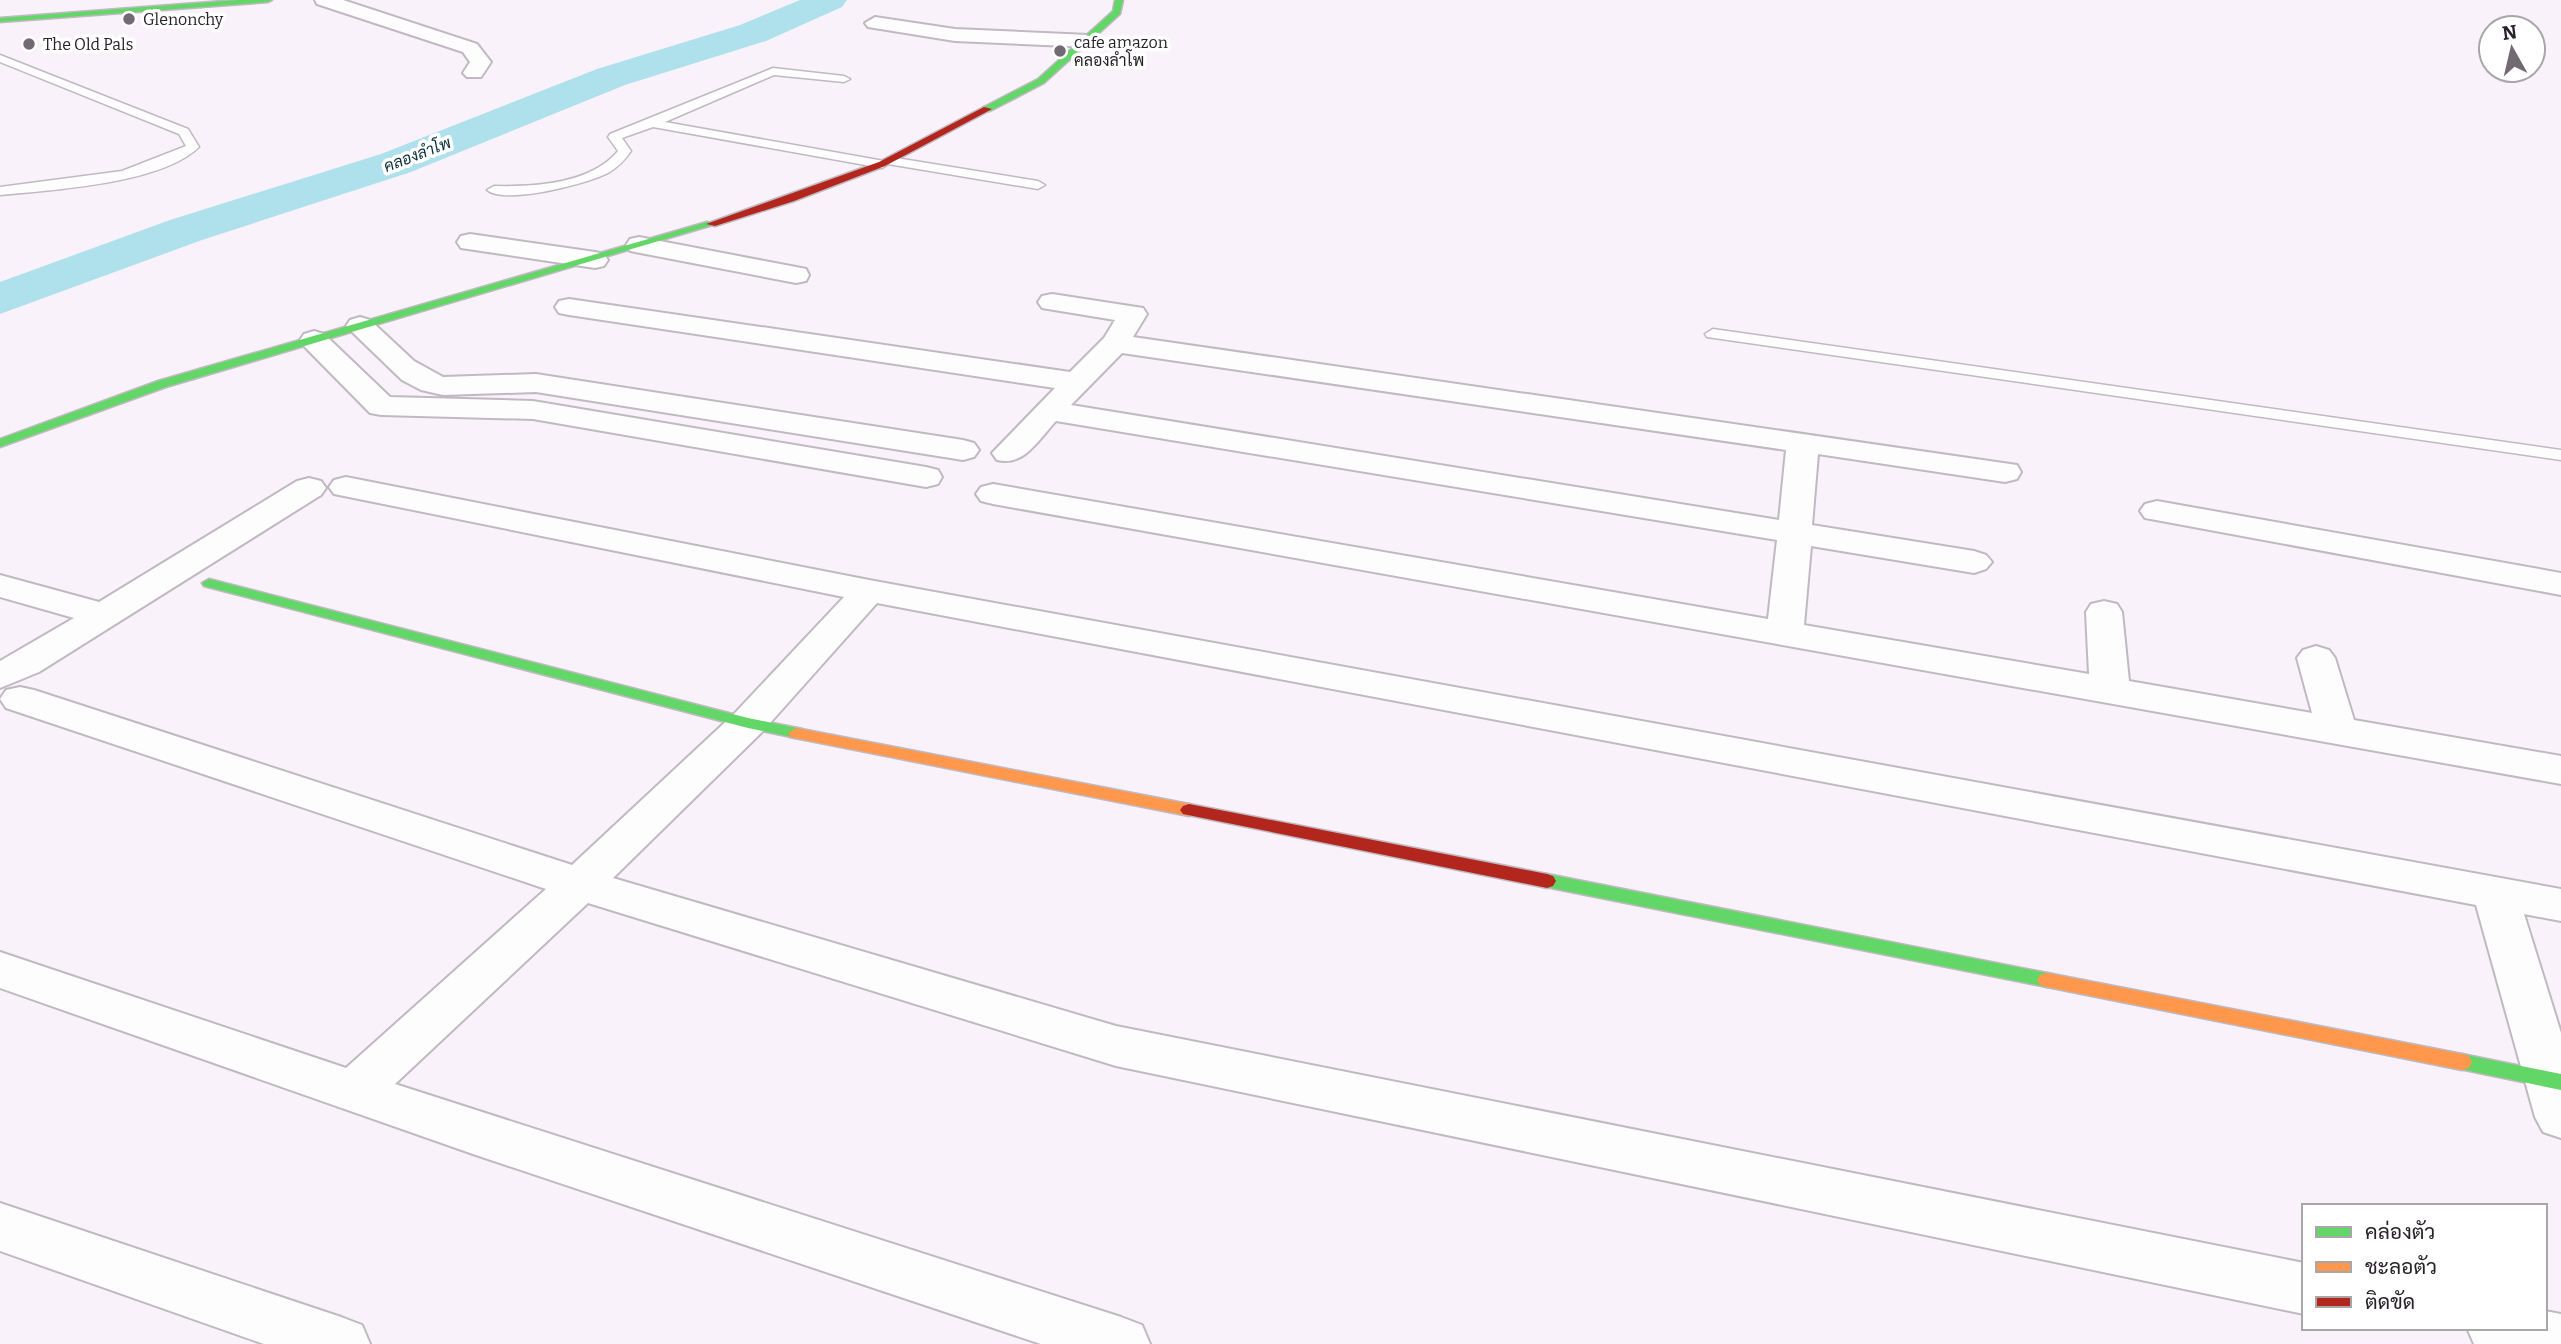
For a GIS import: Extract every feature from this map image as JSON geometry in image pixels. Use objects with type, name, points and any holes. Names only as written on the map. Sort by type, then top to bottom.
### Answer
[{"type":"street","points":[[0,8],[93,0]]},
{"type":"street","points":[[0,20],[134,6],[268,0]]},
{"type":"street","points":[[324,0],[470,48],[481,62],[474,73]]},
{"type":"street","points":[[0,443],[162,384],[595,260],[790,198],[886,162],[1041,81],[1117,12],[1119,0]]},
{"type":"street","points":[[875,23],[955,35],[1088,41]]},
{"type":"street","points":[[470,242],[595,260]]},
{"type":"street","points":[[639,246],[796,275]]},
{"type":"street","points":[[1008,453],[1115,343],[1133,313],[1052,302]]},
{"type":"street","points":[[569,307],[1077,382]]},
{"type":"street","points":[[360,327],[409,369],[432,384],[483,387],[536,383],[963,450]]},
{"type":"street","points":[[314,340],[381,407],[438,411],[490,407],[533,410],[957,491],[2561,770]]},
{"type":"street","points":[[1115,343],[2005,472]]},
{"type":"street","points":[[1049,411],[1974,562]]},
{"type":"street","points":[[1785,634],[1803,443]]},
{"type":"street","points":[[979,448],[1008,453],[1018,459],[1023,467],[1022,475],[1016,482],[957,491],[928,469],[936,461],[963,450],[979,448]]},
{"type":"street","points":[[10,688],[105,615],[328,488],[2561,905]]},
{"type":"street","points":[[2157,510],[2561,584]]},
{"type":"street","points":[[209,583],[748,723],[2557,1092],[2495,892]]},
{"type":"street","points":[[0,586],[105,615]]},
{"type":"street","points":[[355,1090],[580,884],[748,723],[869,591]]},
{"type":"street","points":[[2105,612],[2110,691]]},
{"type":"street","points":[[2316,658],[2337,731]]},
{"type":"street","points":[[10,688],[580,884],[1116,1046],[2302,1289]]},
{"type":"street","points":[[0,970],[473,1132],[1121,1344]]},
{"type":"street","points":[[0,1227],[341,1344]]},
{"type":"street","points":[[2505,1330],[2561,1342]]},
{"type":"lane","points":[[0,58],[184,132],[193,147],[172,160],[90,182],[0,191]]},
{"type":"lane","points":[[494,190],[516,192],[561,186],[620,161],[625,151],[614,137],[773,71],[844,79]]},
{"type":"lane","points":[[652,123],[1038,185]]},
{"type":"lane","points":[[1713,334],[2561,455]]},
{"type":"waterway","name":"คลองลำโพ","points":[[0,299],[186,230],[396,163],[611,77],[753,33],[830,0]]},
{"type":"traffic: fast","points":[[0,20],[268,0]]},
{"type":"traffic: fast","points":[[987,109],[1041,81],[1117,12],[1119,0]]},
{"type":"traffic: fast","points":[[0,443],[162,384],[711,224]]},
{"type":"traffic: fast","points":[[209,583],[748,723],[796,733]]},
{"type":"traffic: fast","points":[[1547,881],[2047,980]]},
{"type":"traffic: fast","points":[[2462,1062],[2561,1082]]},
{"type":"traffic: slow","points":[[796,733],[1189,810]]},
{"type":"traffic: slow","points":[[2047,980],[2462,1062]]},
{"type":"traffic: jam","points":[[711,224],[790,199],[882,164],[987,109]]},
{"type":"traffic: jam","points":[[1189,810],[1547,881]]},
{"type":"place","name":"Glenonchy","points":[[129,19]]},
{"type":"place","name":"The Old Pals","points":[[29,44]]},
{"type":"place","name":"cafe amazon คลองลำโพ","points":[[1060,51]]}]
